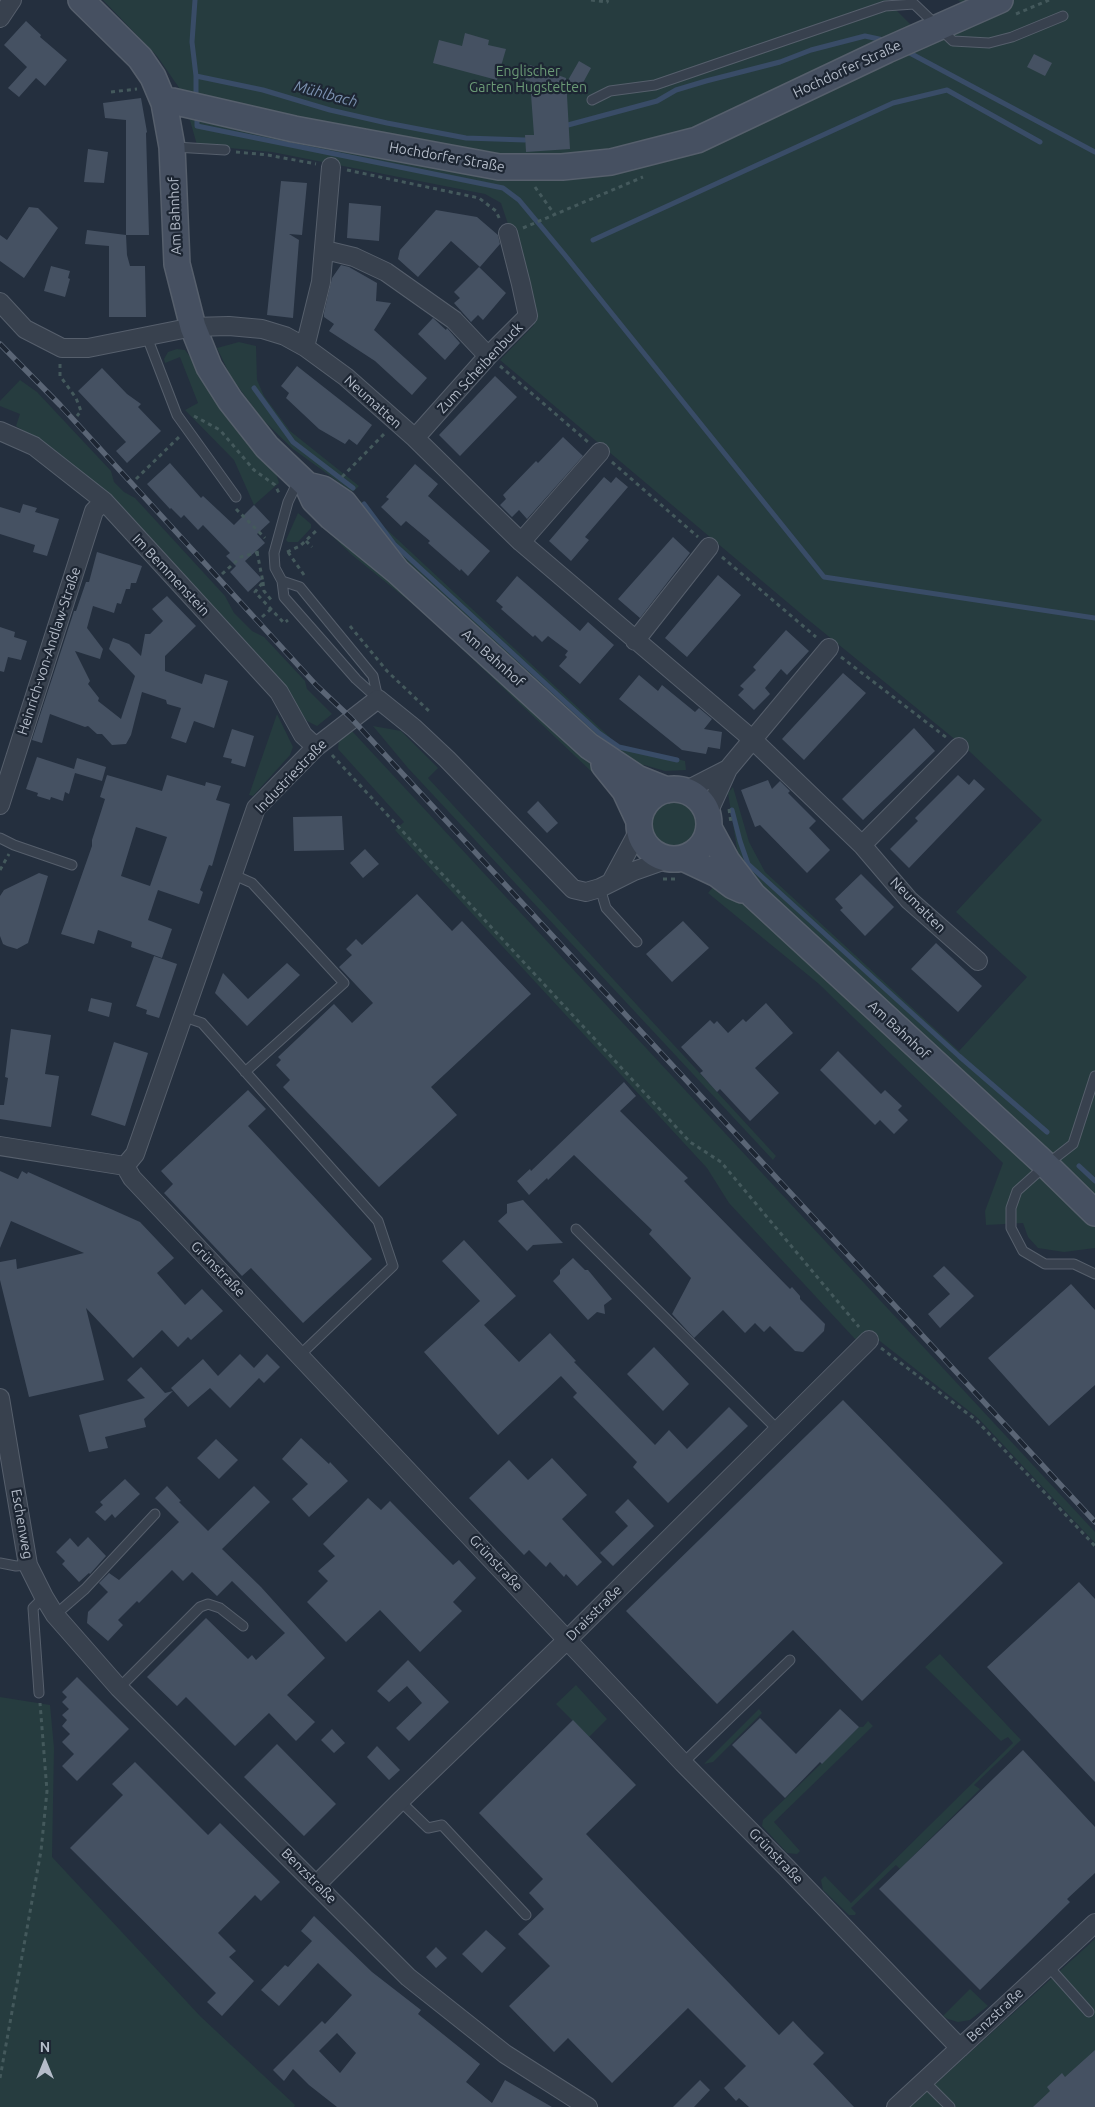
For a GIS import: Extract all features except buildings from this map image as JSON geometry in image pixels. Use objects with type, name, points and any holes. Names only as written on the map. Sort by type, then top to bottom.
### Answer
[{"type":"main road","name":"Am Bahnhof","points":[[81,0],[140,58],[153,77],[184,105],[172,147],[177,264],[193,328],[205,358],[230,400],[248,424],[303,482],[323,489],[344,504],[397,571],[589,746],[636,778],[676,790],[701,802],[708,821],[728,861],[753,895],[1046,1165],[1095,1213]]},
{"type":"main road","name":"Hochdorfer Straße","points":[[184,105],[460,161],[521,168],[562,167],[611,162],[696,140],[887,50],[1000,0]]},
{"type":"main road","name":"Am Bahnhof","points":[[589,746],[625,791],[639,826],[642,839],[650,850],[717,874],[733,886],[753,895]]},
{"type":"main road","points":[[639,826],[642,810],[650,799],[676,790]]},
{"type":"main road","points":[[676,858],[698,849],[706,839],[708,821]]},
{"type":"street","points":[[0,18],[12,0]]},
{"type":"street","points":[[305,347],[322,282],[331,166]]},
{"type":"street","name":"Zum Scheibenbuck","points":[[414,438],[488,356],[528,316],[512,232]]},
{"type":"street","points":[[325,250],[354,257],[386,272],[454,320],[488,356]]},
{"type":"street","points":[[0,302],[25,329],[62,348],[88,348],[193,328]]},
{"type":"street","name":"Neumatten","points":[[193,328],[229,326],[262,329],[285,336],[305,347],[346,377],[414,438],[521,542],[752,739],[862,845],[909,900],[978,962]]},
{"type":"street","name":"Im Bemmenstein","points":[[0,431],[34,446],[104,502],[279,692],[303,735],[316,747]]},
{"type":"street","points":[[521,542],[600,452]]},
{"type":"street","name":"Heinrich-von-Andlaw-Straße","points":[[0,805],[94,511],[104,502]]},
{"type":"street","points":[[635,641],[710,547]]},
{"type":"street","points":[[708,821],[728,769],[829,648]]},
{"type":"street","points":[[378,699],[414,728],[447,759],[574,889],[586,892],[606,885],[653,863],[676,858]]},
{"type":"street","name":"Industriestraße","points":[[125,1166],[135,1154],[256,808],[316,747],[378,699]]},
{"type":"street","points":[[862,845],[959,747]]},
{"type":"street","points":[[676,790],[728,769]]},
{"type":"street","points":[[606,885],[639,826]]},
{"type":"street","points":[[0,1146],[125,1166]]},
{"type":"street","name":"Grünstraße","points":[[125,1166],[132,1178],[683,1763],[960,2048]]},
{"type":"street","name":"Draisstraße","points":[[317,1884],[400,1801],[568,1640],[869,1340]]},
{"type":"street","name":"Eschenweg","points":[[0,1398],[28,1565],[44,1598],[55,1615]]},
{"type":"street","name":"Benzstraße","points":[[55,1615],[119,1688],[408,1977],[505,2054],[588,2107]]},
{"type":"street","name":"Benzstraße","points":[[896,2107],[1095,1923]]},
{"type":"lane","points":[[592,100],[610,91],[655,85],[885,6],[912,2],[928,32],[953,41],[989,43],[1012,37],[1063,16]]},
{"type":"lane","points":[[172,147],[225,150]]},
{"type":"lane","points":[[147,337],[177,415],[236,497]]},
{"type":"lane","points":[[303,482],[288,502],[274,553],[275,568],[282,581],[284,597],[356,679],[378,699]]},
{"type":"lane","points":[[282,581],[300,587],[373,676],[378,699]]},
{"type":"lane","points":[[0,838],[14,845],[72,865]]},
{"type":"lane","points":[[232,874],[252,883],[344,983],[245,1072]]},
{"type":"lane","points":[[606,885],[606,908],[637,942]]},
{"type":"lane","points":[[182,1016],[202,1023],[378,1221],[393,1266],[300,1355]]},
{"type":"lane","points":[[1095,1076],[1074,1144],[1046,1165],[1017,1191],[1011,1208],[1011,1228],[1023,1251],[1045,1264],[1074,1264],[1095,1274]]},
{"type":"lane","points":[[576,1229],[778,1430]]},
{"type":"lane","points":[[55,1615],[86,1589],[155,1514]]},
{"type":"lane","points":[[0,1563],[16,1566],[28,1565]]},
{"type":"lane","points":[[39,1693],[32,1608],[44,1598]]},
{"type":"lane","points":[[119,1688],[200,1607],[208,1604],[220,1608],[243,1626]]},
{"type":"lane","points":[[683,1763],[790,1660]]},
{"type":"lane","points":[[400,1801],[428,1828],[442,1825],[526,1915]]},
{"type":"lane","points":[[1048,1966],[1089,2012]]},
{"type":"lane","points":[[924,2081],[950,2107]]},
{"type":"path","points":[[591,0],[607,2],[608,0]]},
{"type":"path","points":[[225,150],[268,154],[479,198],[496,211],[512,232],[547,219]]},
{"type":"path","points":[[521,168],[555,215]]},
{"type":"path","points":[[60,376],[76,398],[81,410],[77,416]]},
{"type":"path","points":[[177,415],[188,413],[220,430],[254,470],[275,485]]},
{"type":"path","points":[[343,476],[395,422]]},
{"type":"path","points":[[136,479],[187,430]]},
{"type":"path","points":[[236,497],[235,508],[245,520],[263,537],[277,542],[290,550]]},
{"type":"path","points":[[284,553],[300,546],[319,527]]},
{"type":"path","points":[[306,541],[312,547]]},
{"type":"path","points":[[222,574],[240,556],[264,550]]},
{"type":"path","points":[[257,552],[263,582],[255,592],[284,624],[288,619]]},
{"type":"path","points":[[262,617],[271,609]]},
{"type":"path","points":[[316,747],[335,757],[690,1142],[722,1162],[869,1340],[926,1380],[976,1420],[1095,1546]]},
{"type":"path","points":[[0,2078],[41,1851],[46,1800],[46,1755],[39,1693]]},
{"type":"green space","name":"Englischer Garten Hugstetten","points":[[103,0],[889,0],[887,1],[915,29],[966,6],[958,0],[1095,0],[1095,1248],[1064,1252],[1038,1248],[1028,1237],[1023,1223],[986,1225],[985,1211],[1003,1163],[819,984],[708,893],[735,862],[738,855],[728,793],[733,787],[749,842],[765,872],[959,1051],[1027,977],[956,912],[1042,820],[968,750],[806,618],[500,360],[534,325],[513,239],[501,203],[485,194],[272,152],[197,145],[182,92],[157,56]]},
{"type":"green space","points":[[239,342],[256,346],[257,380],[264,396],[290,431],[359,486],[354,491],[351,491],[293,449],[262,419],[231,377],[217,348]]},
{"type":"green space","points":[[177,349],[185,350],[275,470],[279,483],[254,505],[234,460],[185,410],[198,403],[180,357],[165,363],[164,359],[168,352]]},
{"type":"green space","points":[[20,380],[37,392],[111,471],[114,482],[124,492],[135,498],[225,596],[234,613],[252,631],[264,637],[305,681],[307,689],[332,714],[317,726],[307,721],[295,705],[99,488],[69,461],[16,426],[20,414],[0,406],[0,401]]},
{"type":"green space","points":[[354,500],[365,503],[383,526],[617,744],[685,761],[686,770],[665,771],[644,765],[637,770],[597,743],[414,575]]},
{"type":"green space","points":[[298,513],[311,524],[311,528],[298,542],[288,542],[286,540]]},
{"type":"green space","points":[[331,525],[593,761],[613,792],[424,613],[352,555],[329,533]]},
{"type":"green space","points":[[277,714],[293,747],[290,755],[253,796],[249,795]]},
{"type":"green space","points":[[373,726],[401,731],[438,768],[428,778],[776,1156],[773,1160],[408,768]]},
{"type":"green space","points":[[352,731],[1095,1532],[1095,1543],[978,1418],[876,1338],[855,1339],[729,1203],[707,1168],[395,830],[404,822],[338,749],[339,740]]},
{"type":"green space","points":[[670,797],[680,797],[694,805],[700,814],[702,824],[700,834],[694,843],[680,851],[670,851],[660,846],[653,839],[648,829],[648,819],[653,809],[660,802]]},
{"type":"green space","points":[[940,1654],[1021,1740],[974,1785],[980,1789],[900,1869],[896,1865],[851,1908],[856,1913],[855,1915],[849,1915],[823,1890],[821,1880],[825,1876],[851,1903],[1013,1743],[1008,1737],[1001,1741],[925,1667]]},
{"type":"green space","points":[[576,1685],[607,1719],[589,1737],[556,1704]]},
{"type":"green space","points":[[0,1697],[50,1705],[54,1748],[52,1857],[200,2016],[295,2105],[294,2107],[0,2107]]},
{"type":"green space","points":[[759,1709],[762,1713],[713,1762],[704,1764]]},
{"type":"green space","points":[[868,1721],[873,1726],[774,1822],[800,1851],[797,1854],[787,1853],[762,1826],[763,1820],[859,1727],[863,1727]]},
{"type":"green space","points":[[1095,1939],[1095,2107],[911,2107],[911,2106]]},
{"type":"green space","points":[[970,1989],[988,2006],[970,2020],[958,2022],[943,2016]]},
{"type":"waterway","name":"Mühlbach","points":[[195,0],[192,42],[196,76],[263,90],[330,110],[387,123],[466,138],[525,140]]},
{"type":"waterway","points":[[568,125],[657,101],[676,90],[780,62],[811,50],[865,36],[888,41]]},
{"type":"waterway","points":[[906,51],[1095,152]]},
{"type":"waterway","points":[[196,76],[196,99]]},
{"type":"waterway","points":[[593,240],[893,103],[947,90],[1040,142]]},
{"type":"waterway","points":[[197,113],[197,126],[503,188],[519,200],[564,254],[824,577],[1095,618]]},
{"type":"waterway","points":[[254,388],[293,442],[353,488]]},
{"type":"waterway","points":[[364,504],[394,544],[599,733],[619,747],[677,760]]},
{"type":"waterway","points":[[732,810],[748,864],[959,1056],[1047,1132]]},
{"type":"waterway","points":[[1079,1166],[1095,1181]]},
{"type":"railway","points":[[0,344],[60,405],[317,686],[351,718],[1095,1522]]}]
